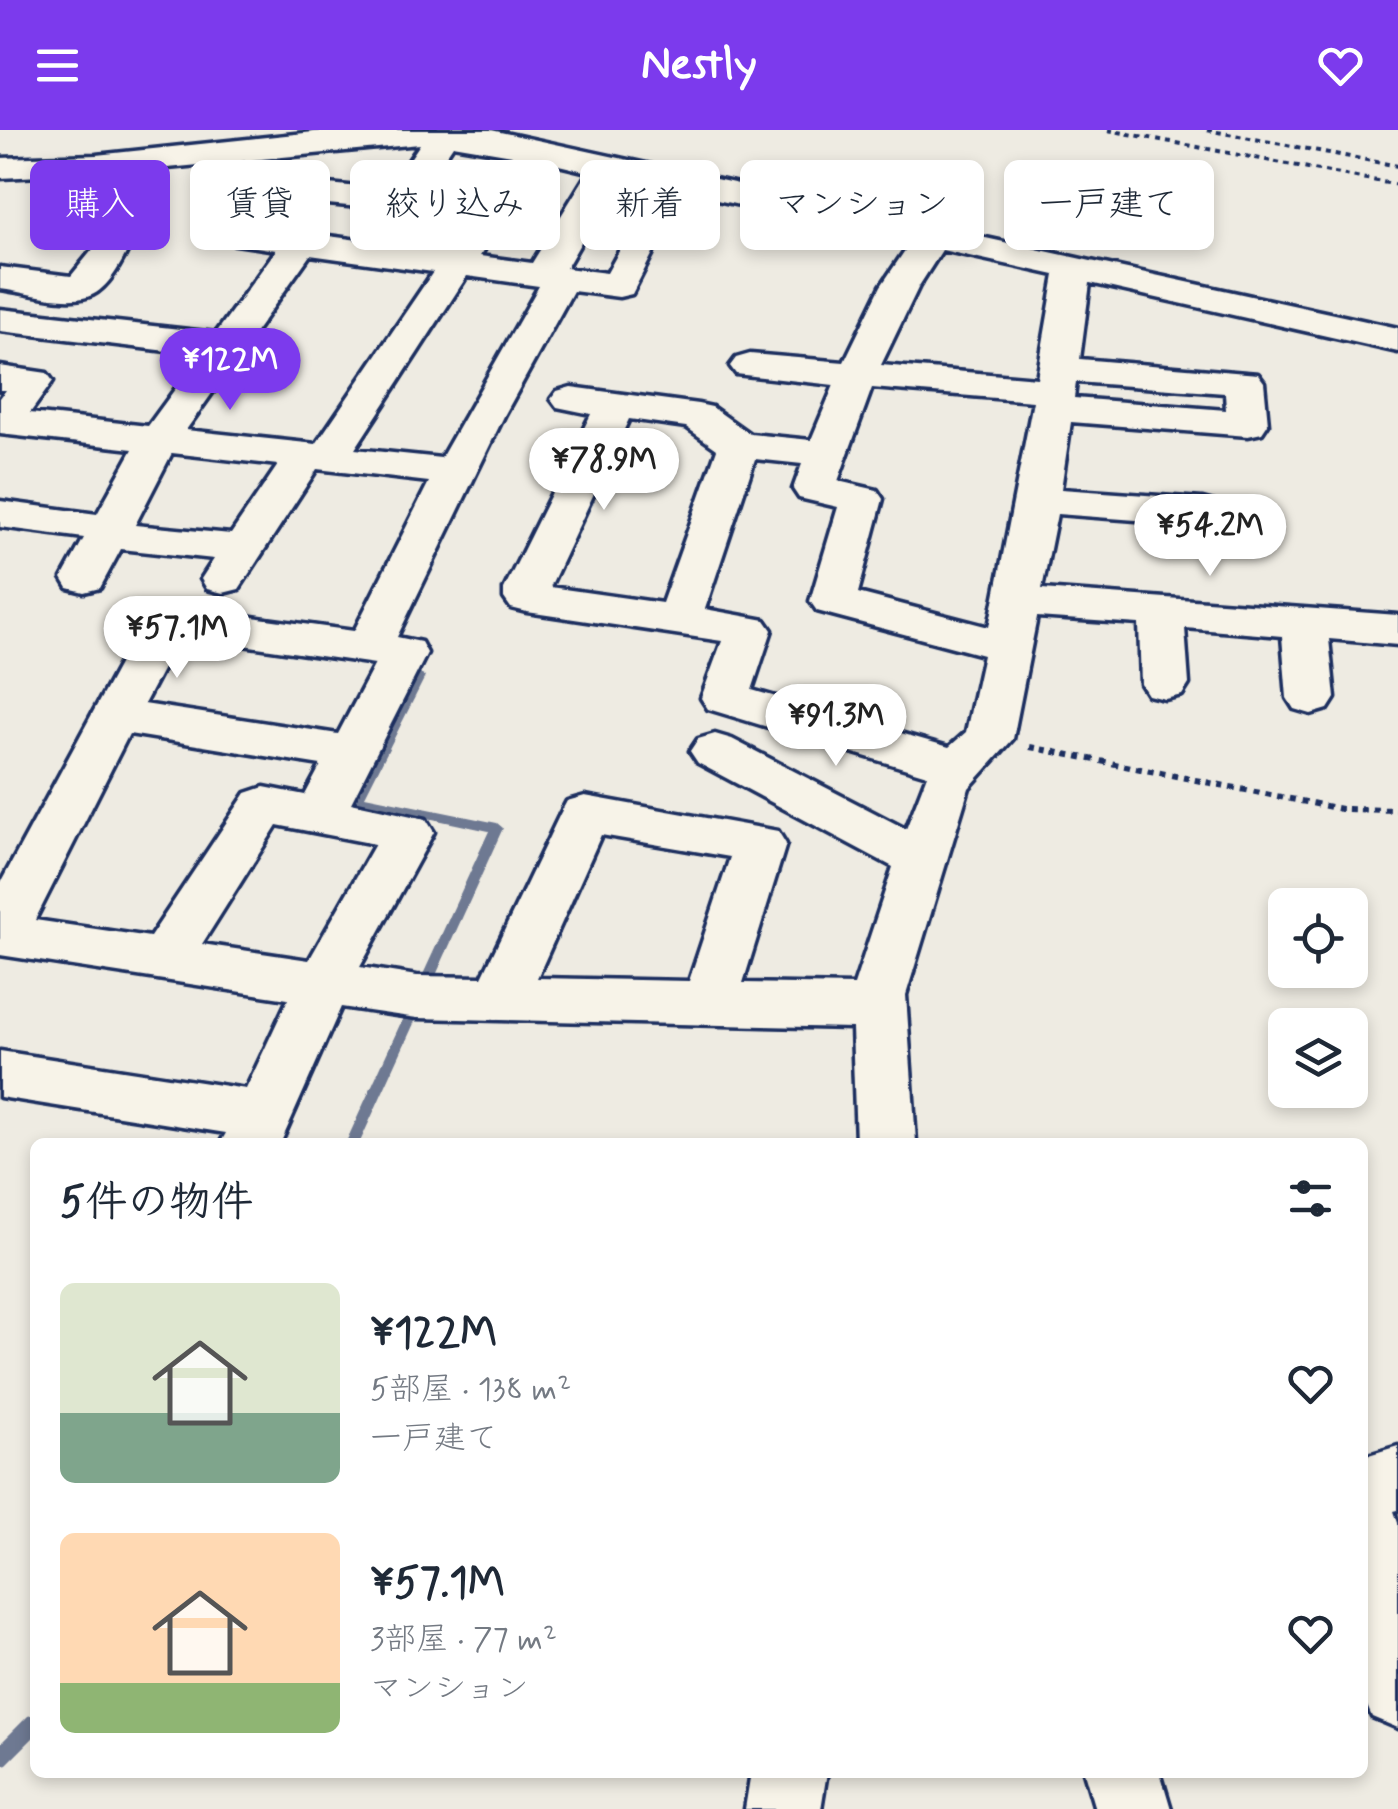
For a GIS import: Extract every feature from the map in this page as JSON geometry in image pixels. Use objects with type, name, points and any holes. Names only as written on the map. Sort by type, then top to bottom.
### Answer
[{"type":"street","points":[[2,150],[164,149],[352,134],[445,134],[586,160]]},
{"type":"street","points":[[330,194],[399,200],[445,134]]},
{"type":"street","points":[[2,278],[80,288],[115,245],[164,149]]},
{"type":"street","points":[[194,623],[243,549],[316,457],[456,262],[532,149]]},
{"type":"street","points":[[369,647],[580,223]]},
{"type":"street","points":[[330,247],[620,286],[638,250]]},
{"type":"street","points":[[984,249],[1398,340]]},
{"type":"street","points":[[84,578],[158,441],[295,250]]},
{"type":"street","points":[[922,250],[858,376],[814,489],[862,499],[833,601],[1012,623],[1161,613],[1398,630]]},
{"type":"street","points":[[886,1138],[878,994],[918,858],[945,786],[973,753],[1012,623],[1038,500],[1074,270]]},
{"type":"street","points":[[0,320],[225,346]]},
{"type":"street","points":[[750,366],[1055,389]]},
{"type":"street","points":[[0,378],[33,381],[1,422]]},
{"type":"street","points":[[571,399],[698,416],[739,445],[826,454]]},
{"type":"street","points":[[615,406],[527,588],[527,598],[749,630],[725,698],[973,753]]},
{"type":"street","points":[[1,422],[453,472]]},
{"type":"street","points":[[679,620],[739,445]]},
{"type":"street","points":[[1038,500],[1202,512]]},
{"type":"street","points":[[0,514],[100,527],[108,535],[243,549]]},
{"type":"street","points":[[1161,613],[1165,684]]},
{"type":"street","points":[[320,814],[404,653],[165,619],[0,936],[417,998],[878,1007]]},
{"type":"street","points":[[1304,624],[1310,698]]},
{"type":"street","points":[[115,716],[352,753]]},
{"type":"street","points":[[715,751],[918,858]]},
{"type":"street","points":[[0,1074],[257,1129],[323,984],[408,832],[264,805],[164,960]]},
{"type":"street","points":[[500,999],[585,814],[760,844],[709,1004]]},
{"type":"street","points":[[1368,1487],[1398,1478]]},
{"type":"street","points":[[1368,1546],[1398,1691]]},
{"type":"street","points":[[783,1809],[788,1778]]},
{"type":"street","points":[[1124,1778],[1133,1809]]},
{"type":"path","points":[[1108,130],[1398,186]]},
{"type":"path","points":[[1207,130],[1398,166]]},
{"type":"path","points":[[973,753],[1340,809],[1398,810]]},
{"type":"waterway","points":[[355,1138],[497,828],[357,799],[419,677]]},
{"type":"waterway","points":[[0,1757],[30,1728]]}]
